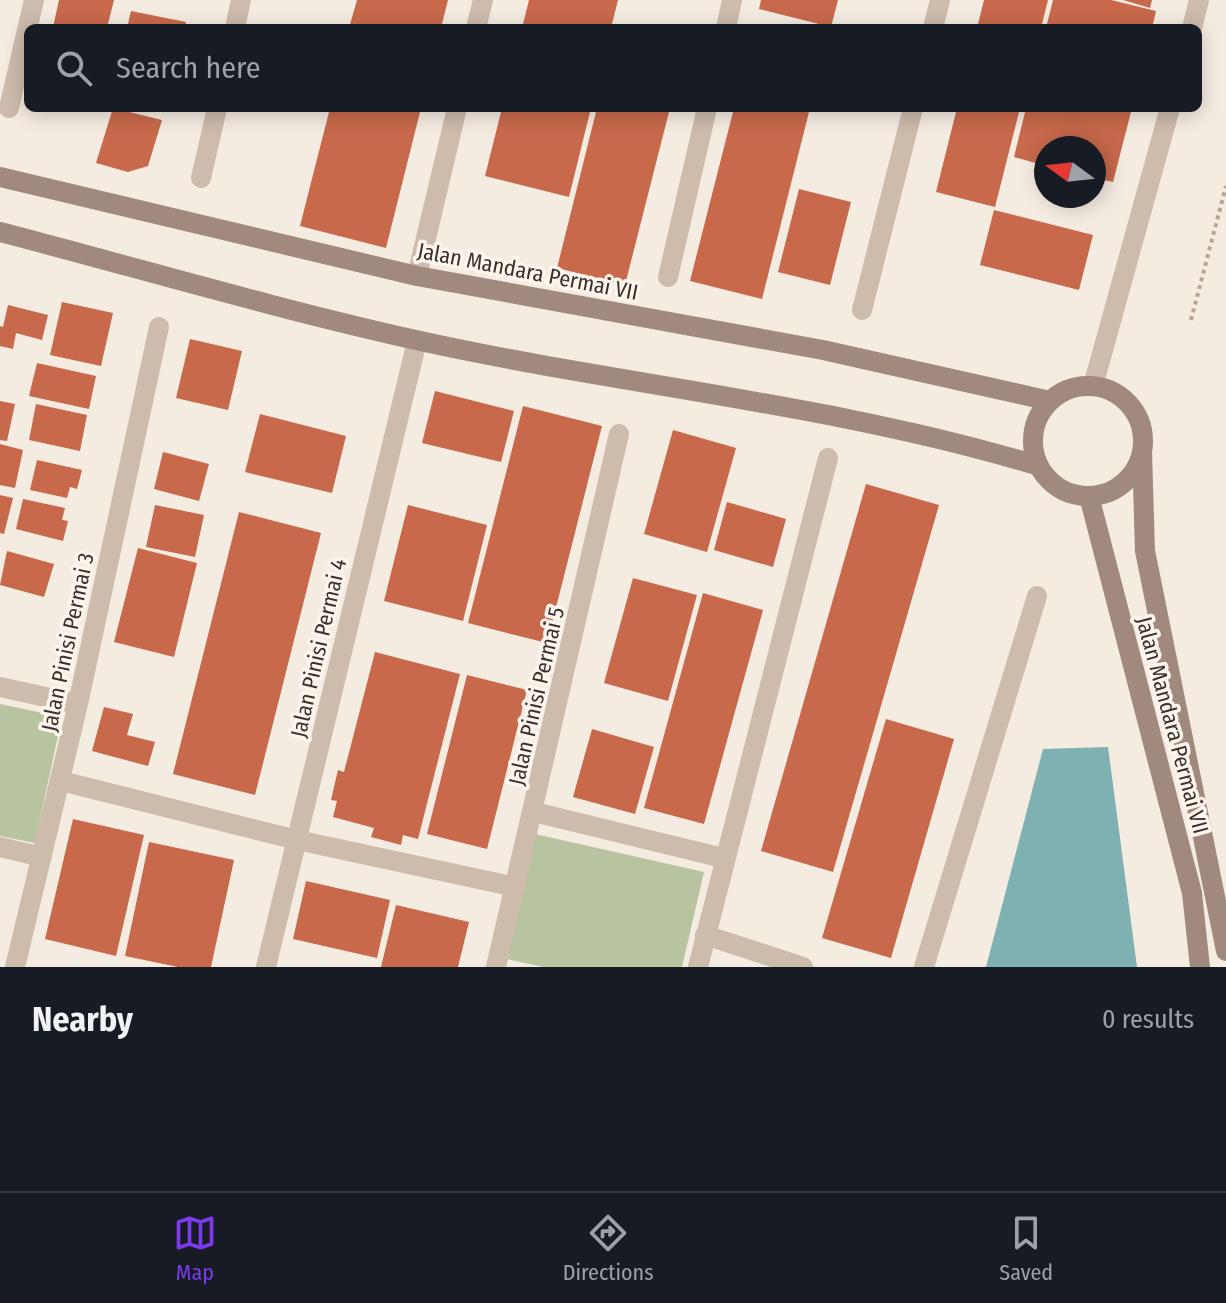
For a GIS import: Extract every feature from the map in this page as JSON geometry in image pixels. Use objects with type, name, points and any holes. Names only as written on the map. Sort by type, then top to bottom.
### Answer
[{"type":"main road","name":"Jalan Mandara Permai VII","points":[[0,177],[417,276],[823,350],[1050,401]]},
{"type":"main road","points":[[0,232],[417,341],[822,412],[976,447],[1039,466]]},
{"type":"main road","points":[[1093,386],[1112,391],[1128,403],[1138,417],[1142,451],[1137,466],[1118,488],[1089,496],[1073,494],[1053,484],[1039,466],[1034,450],[1034,432],[1040,415],[1050,401],[1070,389],[1093,386]]},
{"type":"main road","name":"Jalan Mandara Permai VII","points":[[1142,451],[1145,551],[1226,951]]},
{"type":"main road","name":"Jalan Mandara Permai VII","points":[[1089,496],[1192,893],[1200,967]]},
{"type":"street","points":[[28,24],[34,0]]},
{"type":"street","points":[[236,24],[241,0]]},
{"type":"street","points":[[477,24],[483,0]]},
{"type":"street","points":[[727,24],[732,0]]},
{"type":"street","points":[[934,24],[940,0]]},
{"type":"street","points":[[1193,24],[1199,0]]},
{"type":"street","points":[[9,108],[24,43]]},
{"type":"street","points":[[201,178],[216,112]]},
{"type":"street","points":[[417,276],[456,112]]},
{"type":"street","points":[[668,277],[706,112]]},
{"type":"street","points":[[862,310],[912,112]]},
{"type":"street","points":[[1093,386],[1169,112]]},
{"type":"street","name":"Jalan Pinisi Permai 3","points":[[15,967],[61,781],[159,327]]},
{"type":"street","name":"Jalan Pinisi Permai 4","points":[[266,967],[417,341]]},
{"type":"street","name":"Jalan Pinisi Permai 5","points":[[498,967],[619,434]]},
{"type":"street","points":[[698,967],[723,858],[828,458]]},
{"type":"street","points":[[924,967],[1037,596]]},
{"type":"street","points":[[0,687],[78,704]]},
{"type":"street","points":[[61,781],[297,840],[516,887]]},
{"type":"street","points":[[534,812],[723,858]]},
{"type":"street","points":[[0,847],[42,857]]},
{"type":"street","points":[[705,935],[803,967]]},
{"type":"path","points":[[1191,320],[1226,186]]},
{"type":"green space","points":[[0,704],[62,717],[35,843],[0,836]]},
{"type":"green space","points":[[535,834],[704,872],[682,967],[543,967],[507,959]]},
{"type":"water","points":[[1108,747],[1137,967],[986,967],[1043,749]]},
{"type":"building","points":[[59,0],[114,0],[108,24],[54,24]]},
{"type":"building","points":[[357,0],[448,0],[442,24],[350,24]]},
{"type":"building","points":[[529,0],[618,0],[612,24],[523,24]]},
{"type":"building","points":[[761,0],[838,0],[832,24],[819,24],[759,9]]},
{"type":"building","points":[[984,0],[1048,0],[1042,24],[978,24]]},
{"type":"building","points":[[1053,0],[1111,0],[1156,11],[1153,24],[1047,24]]},
{"type":"building","points":[[1123,0],[1152,0],[1150,8]]},
{"type":"building","points":[[131,11],[186,22],[186,24],[128,24]]},
{"type":"building","points":[[112,112],[129,112],[162,120],[148,166],[128,172],[96,163]]},
{"type":"building","points":[[329,112],[420,112],[386,248],[300,226]]},
{"type":"building","points":[[501,112],[590,112],[569,197],[485,176]]},
{"type":"building","points":[[596,112],[669,112],[625,285],[557,268]]},
{"type":"building","points":[[733,112],[809,112],[762,299],[690,281]]},
{"type":"building","points":[[956,112],[1019,112],[995,207],[936,192]]},
{"type":"building","points":[[1025,112],[1131,112],[1113,182],[1106,181],[1106,136],[1034,136],[1034,163],[1014,157]]},
{"type":"building","points":[[799,189],[851,202],[830,285],[778,272]]},
{"type":"building","points":[[994,210],[1093,235],[1079,290],[980,265]]},
{"type":"building","points":[[62,302],[113,313],[101,366],[50,355]]},
{"type":"building","points":[[8,305],[48,315],[42,340],[16,333],[13,349],[0,346],[0,326],[3,327]]},
{"type":"building","points":[[190,339],[242,351],[228,410],[176,398]]},
{"type":"building","points":[[37,363],[96,376],[89,409],[29,396]]},
{"type":"building","points":[[435,391],[514,411],[501,462],[422,443]]},
{"type":"building","points":[[0,401],[15,404],[7,441],[0,440]]},
{"type":"building","points":[[36,404],[87,415],[80,451],[29,440]]},
{"type":"building","points":[[523,406],[602,426],[547,643],[468,623]]},
{"type":"building","points":[[260,414],[346,436],[332,493],[245,472]]},
{"type":"building","points":[[673,430],[736,448],[707,552],[644,534]]},
{"type":"building","points":[[0,444],[23,450],[15,488],[0,485]]},
{"type":"building","points":[[163,452],[209,464],[199,501],[154,489]]},
{"type":"building","points":[[37,460],[82,470],[77,489],[70,487],[67,498],[30,490]]},
{"type":"building","points":[[866,484],[939,505],[833,872],[761,851]]},
{"type":"building","points":[[0,495],[13,498],[4,534],[0,533]]},
{"type":"building","points":[[23,499],[65,508],[62,520],[68,521],[63,541],[16,529]]},
{"type":"building","points":[[727,502],[786,519],[773,567],[714,550]]},
{"type":"building","points":[[155,505],[204,515],[195,557],[146,547]]},
{"type":"building","points":[[408,505],[487,525],[463,621],[384,601]]},
{"type":"building","points":[[239,512],[321,533],[255,795],[173,774]]},
{"type":"building","points":[[138,548],[197,563],[174,657],[114,642]]},
{"type":"building","points":[[7,551],[54,564],[44,597],[0,585]]},
{"type":"building","points":[[633,578],[697,595],[668,701],[604,683]]},
{"type":"building","points":[[703,593],[763,610],[704,824],[644,808]]},
{"type":"building","points":[[375,652],[460,674],[418,839],[403,835],[401,845],[371,837],[374,828],[333,817],[337,801],[331,800],[338,770],[344,772]]},
{"type":"building","points":[[467,675],[527,690],[487,849],[427,834]]},
{"type":"building","points":[[104,707],[133,714],[127,735],[155,742],[148,766],[92,751]]},
{"type":"building","points":[[886,719],[954,739],[891,958],[822,938]]},
{"type":"building","points":[[592,729],[654,747],[635,814],[573,797]]},
{"type":"building","points":[[73,819],[144,835],[116,956],[45,939]]},
{"type":"building","points":[[149,842],[234,860],[211,967],[178,967],[125,956]]},
{"type":"building","points":[[306,881],[390,900],[377,958],[293,939]]},
{"type":"building","points":[[396,905],[469,922],[458,967],[381,967]]}]
